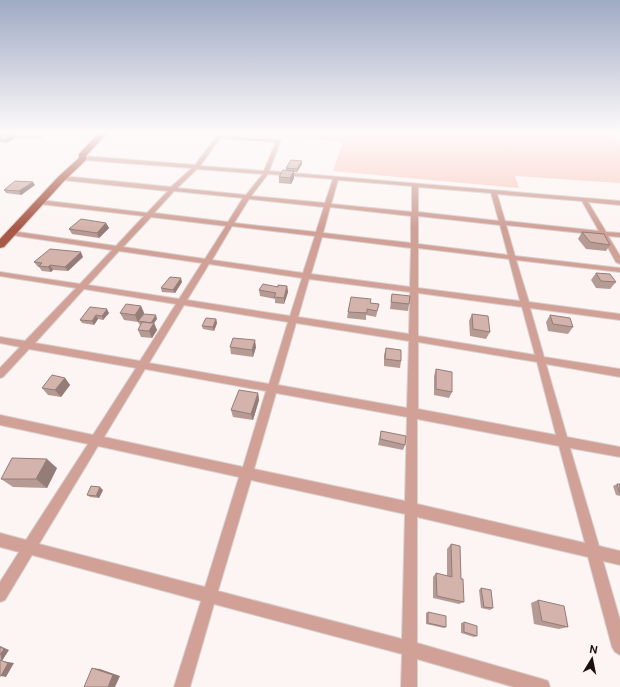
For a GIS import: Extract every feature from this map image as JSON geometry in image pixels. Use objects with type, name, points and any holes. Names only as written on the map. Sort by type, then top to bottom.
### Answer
[{"type":"main road","points":[[0,245],[77,164]]},
{"type":"street","points":[[159,164],[620,203]]},
{"type":"street","points":[[0,374],[172,189],[198,164]]},
{"type":"street","points":[[0,595],[182,301],[247,197],[266,172],[269,164]]},
{"type":"street","points":[[62,178],[620,235]]},
{"type":"street","points":[[182,687],[336,178]]},
{"type":"street","points":[[409,687],[415,185]]},
{"type":"street","points":[[494,192],[620,647]]},
{"type":"street","points":[[584,200],[620,262]]},
{"type":"street","points":[[40,202],[620,270]]},
{"type":"street","points":[[11,233],[306,276],[620,317]]},
{"type":"street","points":[[0,274],[182,301],[620,373]]},
{"type":"street","points":[[0,340],[412,413],[620,452]]},
{"type":"street","points":[[0,420],[411,510],[620,558]]},
{"type":"street","points":[[0,540],[410,649],[542,687]]},
{"type":"shaded area","points":[[335,164],[620,164],[620,183],[515,176],[519,188],[333,171]]},
{"type":"building","points":[[288,164],[300,164],[297,169],[286,168]]},
{"type":"building","points":[[283,170],[294,171],[290,178],[279,177]]},
{"type":"building","points":[[15,181],[33,182],[19,191],[4,190]]},
{"type":"building","points":[[81,219],[106,223],[97,233],[69,229]]},
{"type":"building","points":[[582,232],[604,234],[610,245],[590,242]]},
{"type":"building","points":[[50,249],[81,252],[65,267],[50,265],[48,267],[39,266],[42,263],[34,262]]},
{"type":"building","points":[[596,273],[610,274],[616,282],[601,281]]},
{"type":"building","points":[[170,277],[181,278],[173,290],[161,288]]},
{"type":"building","points":[[263,284],[278,287],[278,285],[287,286],[284,298],[274,297],[276,293],[259,290]]},
{"type":"building","points":[[392,294],[410,296],[409,304],[391,302]]},
{"type":"building","points":[[351,297],[371,299],[370,303],[379,304],[377,311],[367,309],[367,313],[348,312]]},
{"type":"building","points":[[126,304],[141,306],[135,315],[120,313]]},
{"type":"building","points":[[90,307],[107,309],[102,316],[96,315],[92,321],[80,320]]},
{"type":"building","points":[[144,314],[156,315],[151,323],[138,321]]},
{"type":"building","points":[[472,314],[488,316],[490,332],[473,329]]},
{"type":"building","points":[[550,315],[570,318],[573,327],[553,324]]},
{"type":"building","points":[[206,318],[216,319],[213,327],[202,326]]},
{"type":"building","points":[[142,322],[154,323],[149,331],[138,330]]},
{"type":"building","points":[[233,338],[255,340],[252,350],[230,347]]},
{"type":"building","points":[[386,348],[401,350],[401,361],[385,359]]},
{"type":"building","points":[[436,369],[452,372],[452,392],[436,389]]},
{"type":"building","points":[[52,375],[65,378],[55,390],[42,388]]},
{"type":"building","points":[[239,390],[258,393],[251,414],[231,410]]},
{"type":"building","points":[[381,431],[406,436],[405,445],[380,439]]},
{"type":"building","points":[[12,458],[47,459],[36,479],[1,479]]},
{"type":"building","points":[[617,484],[620,484],[620,493]]},
{"type":"building","points":[[91,486],[100,487],[96,496],[87,495]]},
{"type":"building","points":[[451,544],[460,546],[461,579],[463,579],[464,602],[437,596],[436,573],[452,577]]},
{"type":"building","points":[[481,588],[491,590],[493,608],[484,607]]},
{"type":"building","points":[[538,600],[564,606],[568,627],[542,621]]},
{"type":"building","points":[[428,612],[446,616],[446,627],[428,623]]},
{"type":"building","points":[[464,622],[477,626],[477,636],[464,632]]},
{"type":"building","points":[[0,647],[4,649],[0,655]]},
{"type":"building","points":[[0,660],[8,663],[1,676],[0,676]]},
{"type":"building","points":[[92,668],[113,675],[108,687],[84,687]]}]
